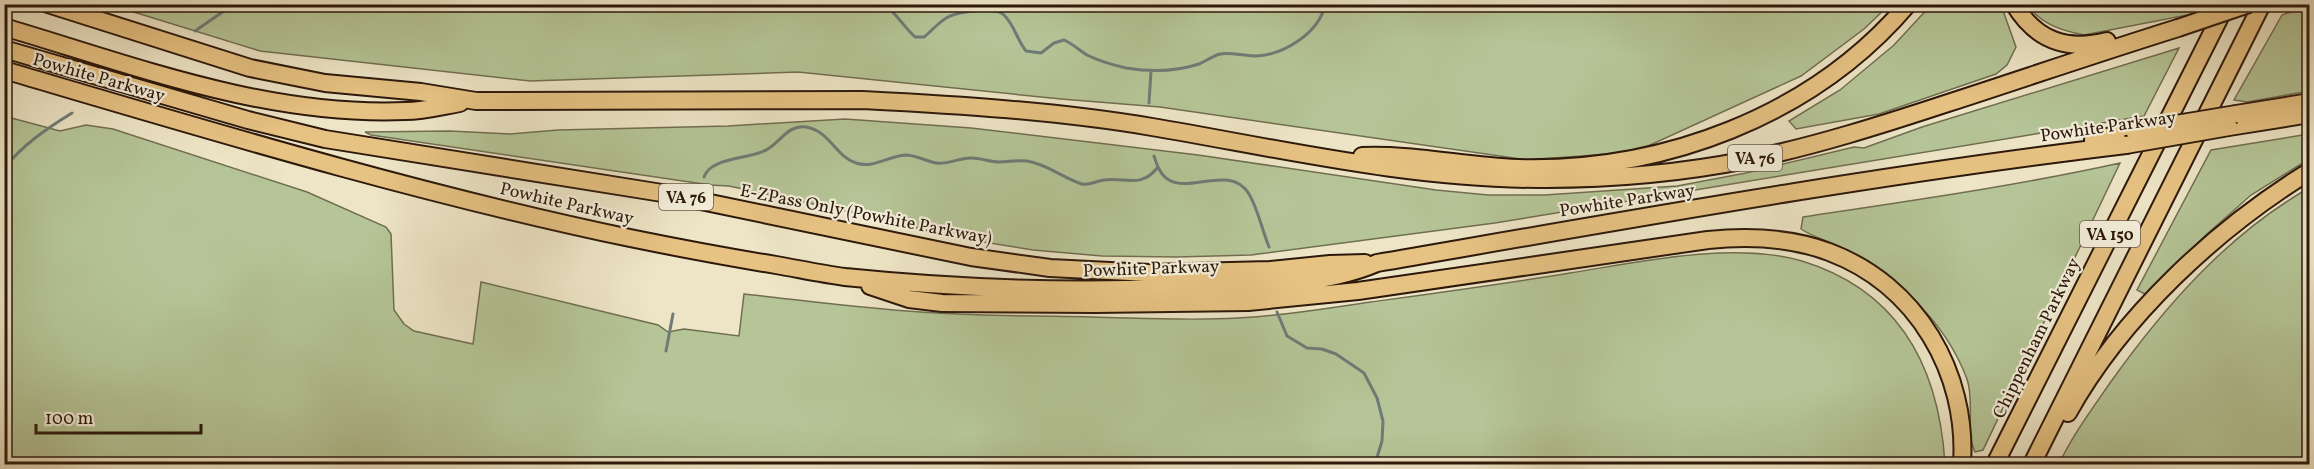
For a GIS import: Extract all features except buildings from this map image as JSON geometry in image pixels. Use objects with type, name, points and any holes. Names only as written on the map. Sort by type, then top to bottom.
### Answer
[{"type":"highway","name":"Powhite Parkway","points":[[48,4],[250,68],[325,83],[421,92],[476,101],[863,100],[925,103],[1090,118],[1423,172],[1507,179],[1607,177],[1704,167],[1785,152],[1842,137],[2249,4]]},
{"type":"highway","points":[[1321,157],[1385,155],[1476,165],[1537,168],[1591,166],[1662,153],[1742,126],[1794,99],[1857,54],[1908,4]]},
{"type":"highway","points":[[2014,4],[2024,18],[2041,34],[2072,46],[2092,45],[2176,28]]},
{"type":"highway","points":[[2177,103],[2198,37],[2215,4]]},
{"type":"highway","name":"Chippenham Parkway","points":[[1995,465],[2226,4]]},
{"type":"highway","name":"VA 150","points":[[2032,465],[2262,4]]},
{"type":"highway","name":"VA 76","points":[[4,27],[209,87],[268,101],[347,110],[407,111],[476,101]]},
{"type":"highway","name":"E-ZPass Only (Powhite Parkway)","points":[[4,49],[248,120],[335,141],[662,193],[991,260],[1050,268],[1150,273],[1260,270],[1330,264],[1377,263]]},
{"type":"highway","name":"Powhite Parkway","points":[[4,70],[283,151],[439,193],[698,252],[841,276],[979,288],[1069,290],[1246,285],[1308,280],[1349,274],[1377,263],[1632,219],[2037,155],[2232,121],[2310,114]]},
{"type":"highway","points":[[2232,121],[2310,102]]},
{"type":"highway","points":[[2042,465],[2085,386],[2128,328],[2158,294],[2222,235],[2310,171]]},
{"type":"highway","points":[[841,276],[909,298],[942,303],[1238,302],[1340,293],[1708,240],[1749,237],[1781,240],[1830,252],[1859,267],[1896,293],[1919,318],[1941,354],[1955,389],[1962,421],[1962,465]]},
{"type":"green space","points":[[111,5],[1889,5],[1864,29],[1801,76],[1635,152],[1527,160],[1160,107],[798,72],[530,81],[260,51]]},
{"type":"green space","points":[[1931,5],[2001,5],[2016,47],[2007,65],[1996,74],[1879,114],[1796,129],[1789,121],[1840,90],[1894,45]]},
{"type":"green space","points":[[2028,5],[2229,5],[2229,7],[2084,35],[2060,29],[2045,22]]},
{"type":"green space","points":[[2309,6],[2309,91],[2247,102],[2234,100],[2282,15]]},
{"type":"green space","points":[[2179,48],[2144,116],[1495,223],[1251,255],[1102,256],[1033,250],[952,237],[865,215],[729,186],[371,135],[365,132],[450,131],[510,134],[558,130],[728,126],[845,119],[971,128],[1198,155],[1436,190],[1488,195],[1545,195],[1677,186],[1746,173],[1854,147],[1864,148],[1922,127]]},
{"type":"green space","points":[[4,116],[60,131],[86,125],[113,129],[307,192],[386,227],[391,234],[394,310],[404,324],[414,331],[473,344],[481,282],[658,325],[668,332],[684,329],[739,336],[744,294],[865,308],[937,313],[1220,319],[1305,312],[1686,255],[1746,253],[1775,255],[1802,261],[1836,274],[1865,292],[1889,313],[1908,337],[1923,365],[1934,396],[1945,464],[5,464]]},
{"type":"green space","points":[[2309,134],[2309,159],[2251,195],[2145,294],[2137,290],[2211,150]]},
{"type":"green space","points":[[2120,163],[1983,450],[1975,452],[1971,436],[1967,379],[1957,357],[1931,318],[1915,301],[1879,271],[1839,246],[1801,229],[1803,217],[2002,186]]},
{"type":"green space","points":[[2309,188],[2309,464],[2059,464],[2076,433],[2110,383],[2175,300],[2199,274],[2251,227],[2279,206]]},
{"type":"waterway","points":[[195,31],[234,4]]},
{"type":"waterway","points":[[807,4],[819,10],[834,9],[837,4]]},
{"type":"waterway","points":[[884,4],[915,37],[924,37],[950,16],[986,10],[994,11],[1000,12],[1008,19],[1026,51],[1041,53],[1054,43],[1064,40],[1101,61],[1126,68],[1154,71],[1190,67],[1220,54],[1256,56],[1277,52],[1308,33],[1322,15],[1325,4]]},
{"type":"waterway","points":[[1149,103],[1151,71]]},
{"type":"waterway","points":[[4,168],[36,138],[72,113]]},
{"type":"waterway","points":[[704,177],[713,166],[764,151],[788,132],[799,127],[814,129],[821,133],[849,160],[862,164],[905,155],[940,163],[968,158],[999,162],[1027,161],[1085,184],[1112,179],[1139,180],[1152,174],[1158,167]]},
{"type":"waterway","points":[[1154,156],[1159,170],[1169,180],[1178,183],[1222,180],[1241,185],[1252,200],[1269,247]]},
{"type":"waterway","points":[[1277,312],[1287,336],[1307,348],[1322,349],[1336,354],[1364,373],[1377,398],[1383,421],[1382,441],[1375,464]]},
{"type":"waterway","points":[[666,351],[673,314]]}]
